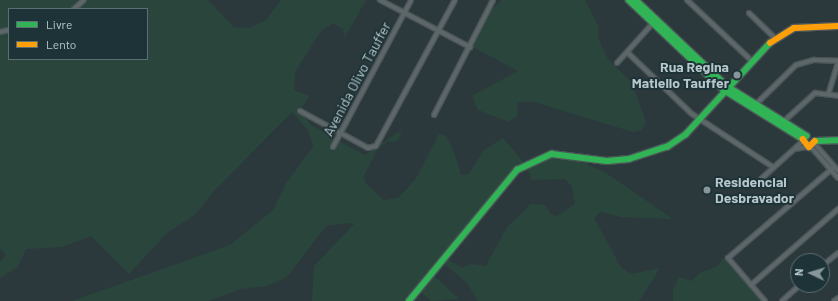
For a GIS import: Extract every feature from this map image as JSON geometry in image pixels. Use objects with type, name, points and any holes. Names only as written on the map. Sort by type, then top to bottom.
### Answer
[{"type":"street","points":[[75,8],[84,0]]},
{"type":"street","points":[[380,0],[470,46]]},
{"type":"street","name":"Avenida Olivo Tauffer","points":[[333,147],[411,0]]},
{"type":"street","points":[[300,111],[368,148],[376,146],[381,141],[455,0]]},
{"type":"street","points":[[434,115],[493,0]]},
{"type":"street","points":[[629,0],[636,3],[725,88],[811,144],[832,168],[838,178]]},
{"type":"street","points":[[687,0],[751,60]]},
{"type":"street","points":[[749,12],[775,38]]},
{"type":"street","points":[[617,63],[628,53],[655,21]]},
{"type":"street","points":[[409,301],[517,170],[552,154],[607,162],[629,160],[656,151],[685,135],[700,120],[725,88],[751,60],[775,38],[794,28],[838,26]]},
{"type":"street","points":[[628,53],[700,120],[773,166]]},
{"type":"street","points":[[754,106],[796,65],[814,60],[838,62],[829,92]]},
{"type":"street","points":[[782,124],[815,93],[829,92],[838,96]]},
{"type":"street","points":[[804,139],[811,144]]},
{"type":"street","points":[[760,179],[773,166],[795,149],[804,139]]},
{"type":"street","points":[[795,149],[811,144],[838,140]]},
{"type":"street","points":[[832,168],[838,171]]},
{"type":"street","points":[[765,301],[728,258],[832,168]]},
{"type":"street","points":[[751,284],[838,208]]},
{"type":"street","points":[[830,260],[838,253]]},
{"type":"street","points":[[782,301],[791,293]]},
{"type":"street","points":[[834,301],[838,298]]},
{"type":"green space","points":[[0,0],[208,0],[234,27],[249,28],[266,20],[281,0],[366,0],[345,37],[343,29],[333,23],[321,31],[295,72],[294,90],[309,96],[300,111],[311,125],[332,136],[333,151],[339,141],[365,155],[397,133],[402,133],[396,142],[388,141],[378,148],[364,176],[366,184],[384,200],[398,198],[415,180],[439,134],[445,135],[453,149],[461,175],[469,174],[484,150],[503,138],[526,165],[552,154],[566,154],[606,173],[673,219],[621,217],[600,212],[594,218],[621,267],[631,274],[660,268],[639,301],[478,301],[467,283],[442,262],[432,274],[459,299],[431,301],[418,290],[409,301],[312,301],[314,266],[354,224],[347,223],[326,226],[287,277],[267,286],[241,289],[208,301],[72,301],[230,245],[273,210],[286,184],[313,146],[308,130],[292,112],[214,191],[195,215],[167,233],[129,274],[91,236],[62,247],[26,249],[18,267],[0,278],[0,262],[6,255],[0,248]],"holes":[[[526,165],[532,180],[565,179],[572,187],[575,204],[557,216],[551,214],[545,205],[531,204],[507,227],[486,266],[471,264],[462,268],[445,258],[517,170]]]},
{"type":"green space","points":[[502,0],[585,0],[599,27],[598,38],[608,59],[632,83],[646,122],[641,130],[633,132],[534,102],[517,102],[518,115],[509,122],[478,110],[472,96],[518,71],[473,47],[491,10]]},
{"type":"green space","points":[[724,257],[763,301],[673,301],[673,289],[679,277],[692,281],[700,273],[718,266]]},
{"type":"traffic: fast","points":[[629,0],[724,90],[803,139]]},
{"type":"traffic: fast","points":[[636,0],[727,86],[807,136]]},
{"type":"traffic: fast","points":[[409,301],[517,170],[552,154],[607,161],[629,159],[667,147],[685,135],[770,43]]},
{"type":"traffic: fast","points":[[815,141],[838,140]]},
{"type":"traffic: slow","points":[[770,43],[794,28],[838,26]]},
{"type":"traffic: slow","points":[[803,139],[809,147],[815,141]]},
{"type":"place","name":"Rua Regina Matiello Tauffer","points":[[737,75]]},
{"type":"place","name":"Residencial Desbravador","points":[[707,190]]}]
